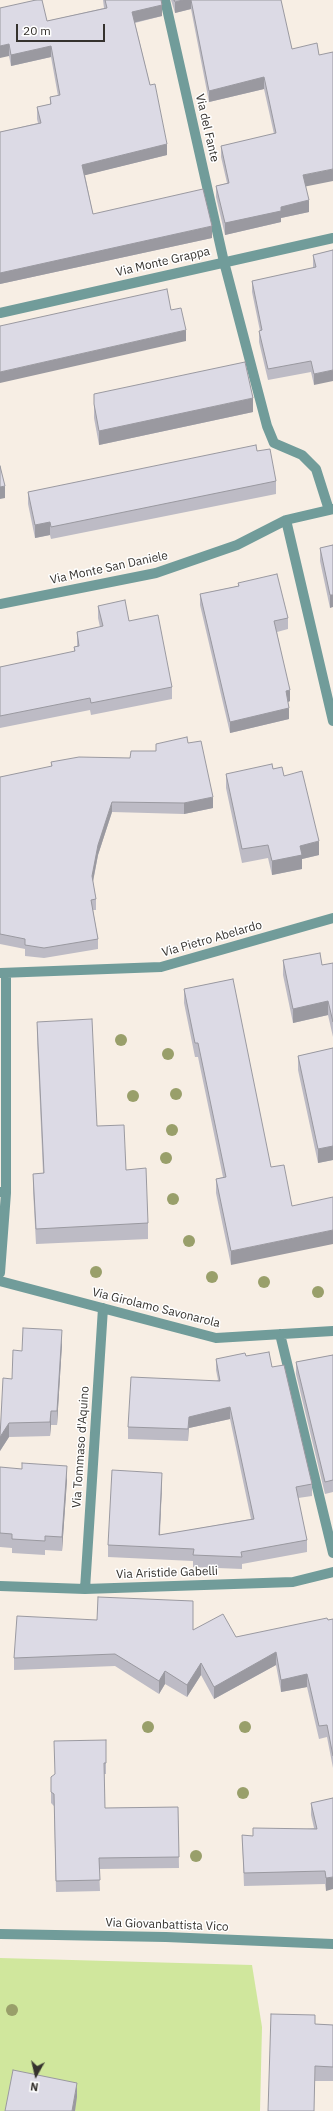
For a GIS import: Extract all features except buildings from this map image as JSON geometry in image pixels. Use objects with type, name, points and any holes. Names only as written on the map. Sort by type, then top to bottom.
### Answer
[{"type":"street","name":"Via del Fante","points":[[165,0],[224,262],[267,426],[274,442],[302,456],[316,469],[331,510]]},
{"type":"street","name":"Via Monte Grappa","points":[[0,313],[333,238]]},
{"type":"street","name":"Via Monte San Daniele","points":[[0,604],[156,573],[237,545],[286,520],[331,510]]},
{"type":"street","points":[[286,520],[333,721]]},
{"type":"street","name":"Via Pietro Abelardo","points":[[3,973],[161,967],[333,918]]},
{"type":"street","points":[[0,1273],[3,1192],[3,973]]},
{"type":"street","name":"Via Girolamo Savonarola","points":[[0,1281],[216,1338],[333,1331]]},
{"type":"street","name":"Via Tommaso d'Aquino","points":[[85,1589],[102,1308]]},
{"type":"street","points":[[280,1334],[333,1553]]},
{"type":"street","name":"Via Aristide Gabelli","points":[[0,1586],[85,1589],[294,1582],[333,1572]]},
{"type":"street","name":"Via Giovanbattista Vico","points":[[0,1934],[166,1937],[333,1944]]},
{"type":"green space","points":[[0,1958],[252,1965],[262,2027],[260,2111],[0,2111]]}]
